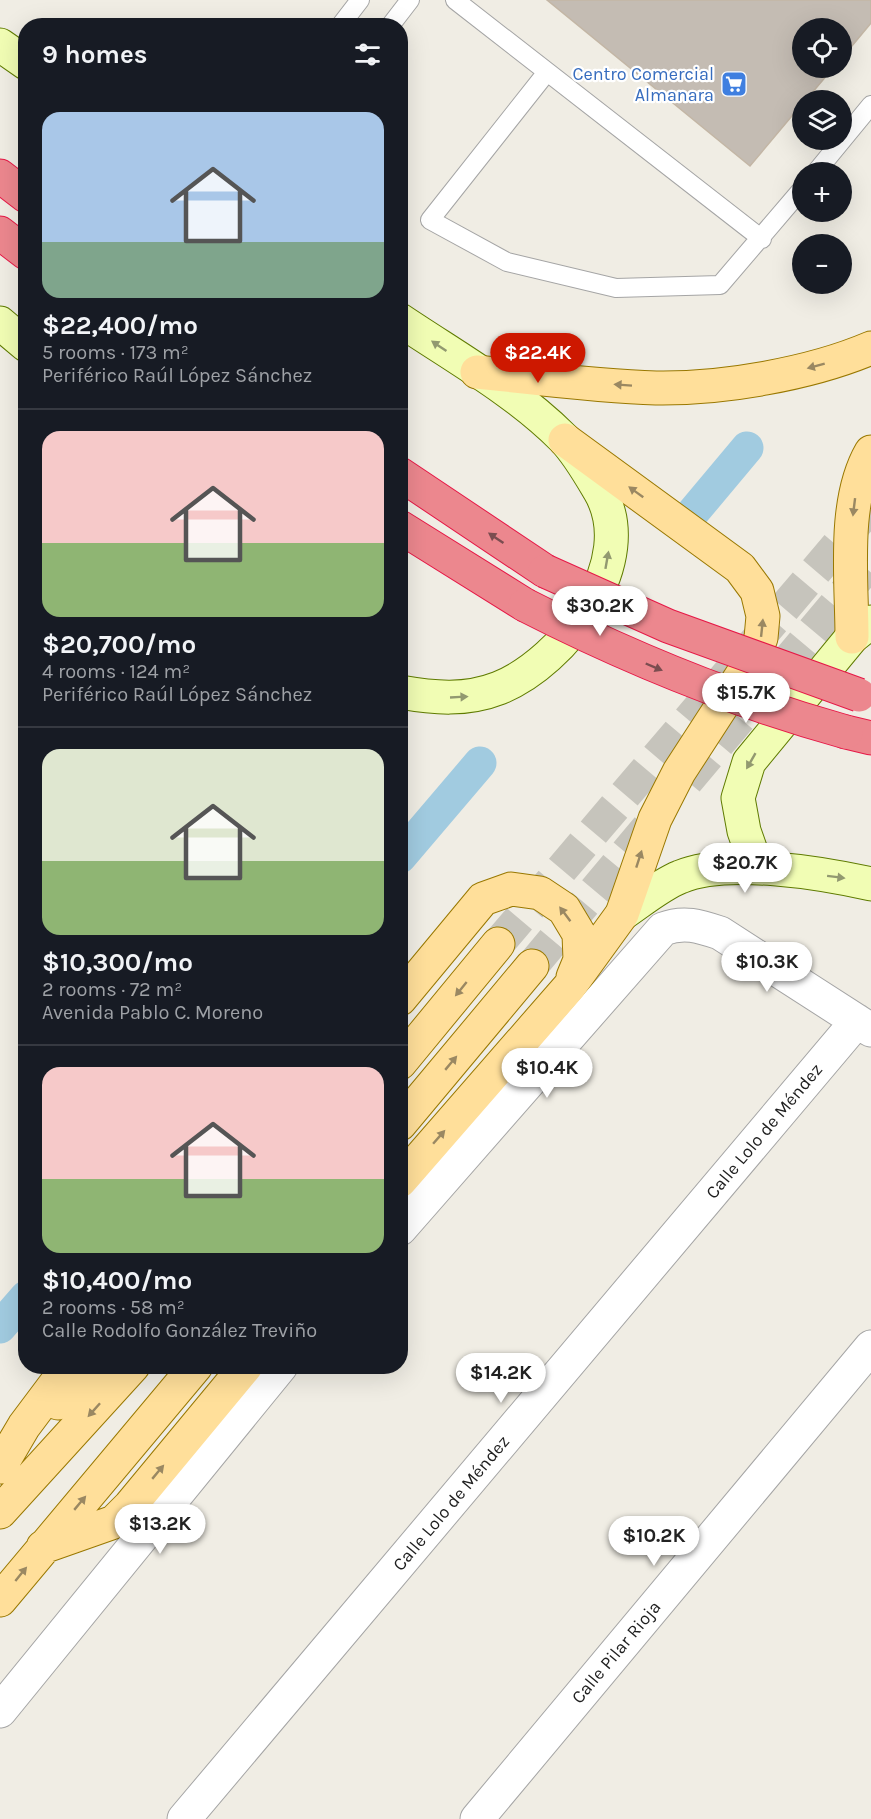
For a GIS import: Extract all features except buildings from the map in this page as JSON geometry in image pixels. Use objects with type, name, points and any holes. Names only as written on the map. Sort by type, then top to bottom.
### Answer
[{"type":"highway","points":[[0,176],[18,190]]},
{"type":"highway","points":[[0,233],[18,247]]},
{"type":"highway","points":[[408,479],[545,571],[668,626],[865,696]]},
{"type":"highway","points":[[408,532],[525,605],[628,656],[714,691],[858,735]]},
{"type":"main road","points":[[0,45],[18,57]]},
{"type":"main road","points":[[0,323],[18,338]]},
{"type":"main road","points":[[408,326],[539,416],[565,440],[740,568],[757,591],[763,616],[761,638],[752,661],[679,772],[655,819],[622,914],[569,987],[408,1172]]},
{"type":"main road","points":[[477,372],[657,388],[760,380],[814,367],[871,348]]},
{"type":"main road","points":[[408,693],[462,699],[500,688],[536,666],[573,631],[592,603],[605,574],[611,541],[609,517],[601,492],[565,440]]},
{"type":"main road","points":[[756,868],[738,798],[748,762],[861,629],[852,508],[865,462],[871,452]]},
{"type":"main road","points":[[871,464],[871,477]]},
{"type":"main road","points":[[622,914],[680,877],[719,868],[756,868],[844,878],[871,884]]},
{"type":"main road","points":[[408,989],[483,899],[511,889],[540,893],[564,909],[579,934],[580,960],[569,987]]},
{"type":"main road","points":[[408,1053],[498,944]]},
{"type":"main road","points":[[408,1114],[532,966]]},
{"type":"main road","points":[[0,1467],[24,1426],[63,1374]]},
{"type":"main road","points":[[24,1426],[52,1409],[88,1374]]},
{"type":"main road","points":[[0,1512],[126,1374]]},
{"type":"main road","points":[[0,1600],[189,1374]]},
{"type":"main road","points":[[43,1547],[114,1522],[130,1506],[239,1374]]},
{"type":"street","points":[[408,1220],[663,929],[685,924],[720,933],[864,1026]]},
{"type":"street","name":"Calle Lolo de Méndez","points":[[184,1819],[864,1026]]},
{"type":"street","name":"Calle Pilar Rioja","points":[[477,1819],[871,1347]]},
{"type":"street","points":[[0,1712],[275,1374]]},
{"type":"lane","points":[[346,18],[360,0]]},
{"type":"lane","points":[[396,18],[410,0]]},
{"type":"lane","points":[[455,0],[762,239]]},
{"type":"lane","points":[[547,72],[430,219],[507,262],[616,288],[720,285],[792,202]]},
{"type":"lane","points":[[824,162],[871,105]]},
{"type":"waterway","points":[[690,516],[747,448]]},
{"type":"waterway","points":[[408,848],[480,763]]},
{"type":"waterway","points":[[0,1327],[18,1306]]},
{"type":"tunnel","points":[[498,944],[871,506]]},
{"type":"tunnel","points":[[687,781],[871,562]]},
{"type":"tunnel","points":[[532,966],[654,820]]},
{"type":"place","name":"Centro Comercial Almanara","points":[[734,84]]}]
